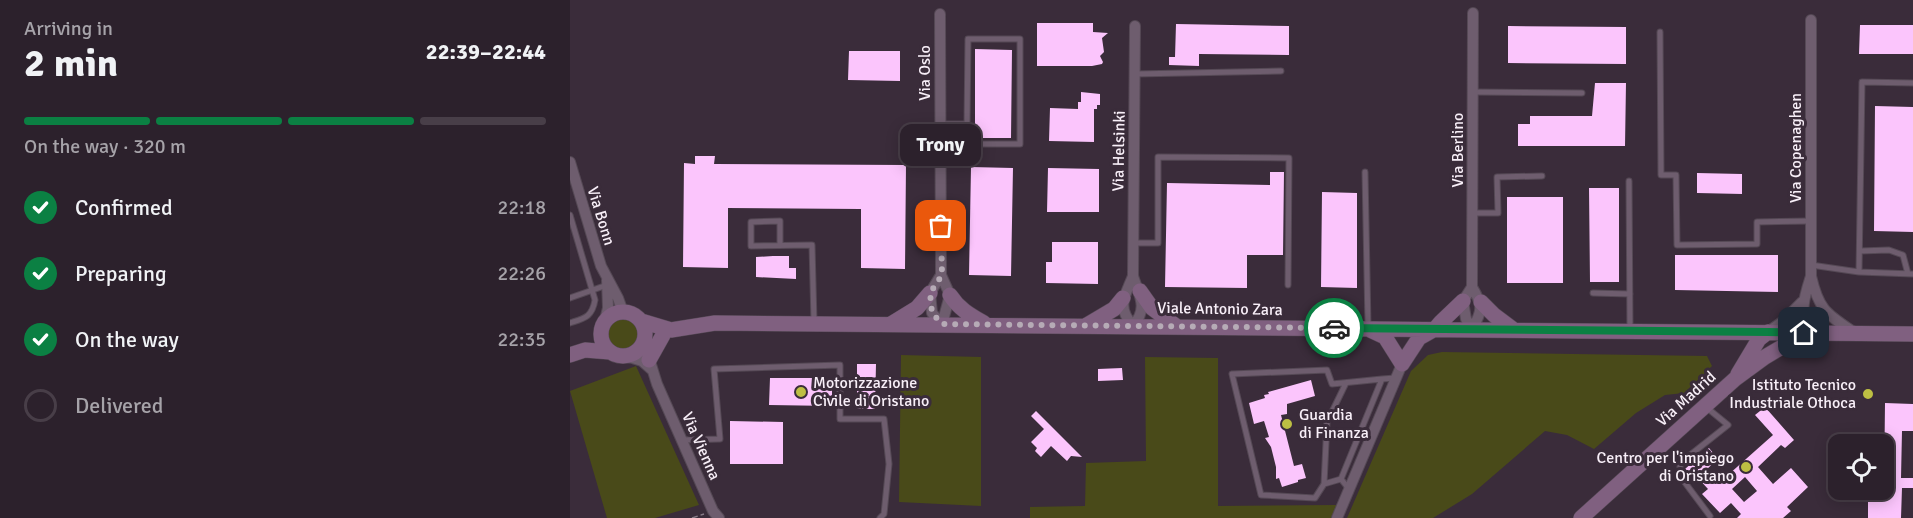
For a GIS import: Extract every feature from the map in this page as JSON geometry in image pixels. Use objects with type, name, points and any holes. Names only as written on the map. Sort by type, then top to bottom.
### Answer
[{"type":"main road","points":[[1140,291],[1152,308],[1176,326]]},
{"type":"main road","points":[[891,324],[917,308],[930,293]]},
{"type":"main road","points":[[950,295],[964,312],[987,324]]},
{"type":"main road","points":[[1086,326],[1114,309],[1123,298]]},
{"type":"main road","points":[[1399,371],[1419,338],[1435,329],[1463,302]]},
{"type":"main road","points":[[1481,302],[1514,330]]},
{"type":"main road","points":[[570,344],[582,341],[603,325],[610,316],[623,312],[633,314],[641,321],[645,333],[644,342],[635,352],[626,356],[610,352],[578,352]]},
{"type":"main road","name":"Viale Antonio Zara","points":[[641,321],[667,332]]},
{"type":"main road","name":"Viale Antonio Zara","points":[[644,342],[667,332],[715,323],[1913,334]]},
{"type":"main road","points":[[603,325],[602,342],[610,352]]},
{"type":"main road","points":[[1368,329],[1385,337],[1399,371]]},
{"type":"main road","points":[[650,365],[667,332]]},
{"type":"main road","name":"Via Madrid","points":[[1735,379],[1759,339],[1768,332]]},
{"type":"main road","points":[[1728,333],[1743,346],[1746,352],[1745,361]]},
{"type":"main road","name":"Via Madrid","points":[[1581,518],[1735,379],[1765,357],[1807,333]]},
{"type":"street","name":"Via Berlino","points":[[1472,287],[1473,13]]},
{"type":"street","name":"Via Oslo","points":[[940,14],[942,275],[950,295]]},
{"type":"street","name":"Via Copenaghen","points":[[1811,20],[1811,271],[1818,301],[1825,312],[1856,334]]},
{"type":"street","name":"Via Helsinki","points":[[1123,298],[1133,276],[1135,26]]},
{"type":"street","name":"Via Bonn","points":[[570,162],[575,198],[584,211],[601,266],[623,312]]},
{"type":"street","name":"Via Copenaghen","points":[[1768,332],[1802,302],[1811,271]]},
{"type":"street","points":[[942,275],[930,293],[932,313],[942,324]]},
{"type":"street","name":"Via Helsinki","points":[[1133,276],[1140,291]]},
{"type":"street","name":"Via Bonn","points":[[603,325],[608,308],[607,281]]},
{"type":"street","points":[[1472,287],[1481,302],[1479,317],[1472,329],[1466,320],[1463,302],[1472,287]]},
{"type":"street","points":[[1123,298],[1127,319],[1133,326],[1139,318],[1141,308],[1140,291]]},
{"type":"street","points":[[942,324],[950,295]]},
{"type":"street","points":[[1802,302],[1807,333]]},
{"type":"street","name":"Via Vienna","points":[[644,342],[657,384],[713,511],[719,518]]},
{"type":"street","points":[[626,356],[650,365]]},
{"type":"street","points":[[1337,518],[1399,371]]},
{"type":"lane","points":[[1660,32],[1661,175],[1677,175],[1677,245],[1757,244],[1757,222],[1811,221]]},
{"type":"lane","points":[[968,39],[1020,39],[1020,144],[967,144],[967,124],[968,39]]},
{"type":"lane","points":[[1135,74],[1281,71]]},
{"type":"lane","points":[[1859,272],[1862,82],[1913,82]]},
{"type":"lane","points":[[1473,92],[1582,93]]},
{"type":"lane","points":[[940,124],[967,124]]},
{"type":"lane","points":[[1133,243],[1158,243],[1158,157],[1289,158],[1288,285]]},
{"type":"lane","points":[[1365,172],[1368,329]]},
{"type":"lane","points":[[1472,213],[1498,213],[1497,177],[1542,176]]},
{"type":"lane","points":[[1629,181],[1630,331]]},
{"type":"lane","points":[[570,323],[593,311],[595,300],[570,215],[584,211]]},
{"type":"lane","points":[[780,245],[780,221],[751,222],[751,246],[813,245],[814,323]]},
{"type":"lane","points":[[1811,271],[1911,274],[1903,255],[1889,250],[1860,251]]},
{"type":"lane","points":[[570,298],[592,291],[607,281]]},
{"type":"lane","points":[[1593,293],[1629,294]]},
{"type":"lane","points":[[682,440],[720,439],[714,369],[840,365],[840,419],[884,419],[889,464],[884,514],[880,518]]},
{"type":"lane","points":[[1346,383],[1327,422],[1324,484],[1315,498],[1261,495],[1232,374],[1327,370],[1332,384],[1382,379],[1399,371]]},
{"type":"lane","points":[[1341,479],[1382,379]]},
{"type":"lane","points":[[1705,406],[1728,425],[1680,463],[1680,476],[1710,516]]},
{"type":"lane","points":[[1341,479],[1349,489]]},
{"type":"lane","points":[[1324,484],[1341,479]]},
{"type":"shaded area","points":[[623,319],[634,323],[638,334],[634,345],[623,349],[612,345],[608,334],[612,323]]},
{"type":"shaded area","points":[[1442,352],[1707,356],[1712,366],[1684,393],[1665,395],[1636,413],[1594,449],[1567,435],[1545,431],[1472,494],[1433,518],[1347,518],[1411,371],[1428,355]]},
{"type":"shaded area","points":[[901,355],[981,357],[981,506],[899,502]]},
{"type":"shaded area","points":[[1145,357],[1218,358],[1218,506],[1337,505],[1332,518],[1030,518],[1030,507],[1085,506],[1086,463],[1146,461]]},
{"type":"shaded area","points":[[636,366],[699,505],[655,518],[607,518],[570,391]]},
{"type":"building","points":[[1037,23],[1093,23],[1093,32],[1108,33],[1102,38],[1104,52],[1100,56],[1102,64],[1037,66]]},
{"type":"building","points":[[1176,24],[1289,26],[1289,55],[1199,54],[1199,66],[1169,65],[1169,57],[1175,57]]},
{"type":"building","points":[[1860,25],[1913,25],[1913,54],[1859,54]]},
{"type":"building","points":[[1508,26],[1626,27],[1626,64],[1508,63]]},
{"type":"building","points":[[975,49],[1012,50],[1011,138],[975,138]]},
{"type":"building","points":[[849,51],[900,51],[900,81],[848,80]]},
{"type":"building","points":[[1595,83],[1626,83],[1625,146],[1518,146],[1518,124],[1530,124],[1530,116],[1592,116]]},
{"type":"building","points":[[1081,92],[1100,94],[1100,105],[1094,109],[1094,142],[1049,141],[1050,108],[1078,109]]},
{"type":"building","points":[[1875,106],[1913,107],[1913,232],[1874,231]]},
{"type":"building","points":[[695,156],[715,156],[714,164],[906,165],[905,269],[861,268],[861,209],[728,208],[728,268],[683,267],[684,163],[695,164]]},
{"type":"building","points":[[971,167],[1013,168],[1011,276],[969,275]]},
{"type":"building","points":[[1048,168],[1099,169],[1099,212],[1047,212]]},
{"type":"building","points":[[1270,172],[1284,172],[1283,255],[1247,255],[1247,288],[1165,287],[1167,183],[1270,185]]},
{"type":"building","points":[[1697,173],[1742,174],[1742,194],[1697,193]]},
{"type":"building","points":[[1589,188],[1619,188],[1619,282],[1590,282]]},
{"type":"building","points":[[1322,192],[1357,193],[1357,288],[1321,287]]},
{"type":"building","points":[[1507,197],[1563,197],[1563,283],[1507,283]]},
{"type":"building","points":[[1052,242],[1098,242],[1098,284],[1046,283],[1046,262],[1052,262]]},
{"type":"building","points":[[1675,255],[1778,255],[1778,292],[1675,290]]},
{"type":"building","points":[[789,256],[789,268],[796,268],[796,279],[756,277],[756,257]]},
{"type":"building","points":[[857,364],[876,364],[875,409],[857,409]]},
{"type":"building","points":[[1122,368],[1123,380],[1098,381],[1098,369]]},
{"type":"building","name":"Motorizzazione Civile di Oristano","points":[[770,378],[832,378],[832,406],[769,405]]},
{"type":"building","name":"Guardia di Finanza","points":[[1311,380],[1315,396],[1287,404],[1287,414],[1281,415],[1294,466],[1302,464],[1306,478],[1282,487],[1279,478],[1276,479],[1276,467],[1271,447],[1265,438],[1269,437],[1264,421],[1254,424],[1249,403],[1265,398],[1264,395],[1269,394],[1268,392]]},
{"type":"building","points":[[1885,403],[1913,404],[1913,431],[1902,431],[1901,478],[1913,478],[1913,488],[1902,488],[1901,518],[1868,518],[1868,500],[1894,500],[1894,434],[1885,434]]},
{"type":"building","points":[[1765,407],[1794,440],[1785,448],[1781,445],[1758,467],[1773,484],[1791,468],[1808,487],[1787,507],[1791,511],[1783,518],[1737,518],[1741,514],[1731,503],[1720,513],[1702,494],[1708,489],[1685,469],[1709,448],[1718,459],[1707,469],[1719,483],[1773,435],[1755,415]],"holes":[[[1745,477],[1757,491],[1744,502],[1732,489]]]},
{"type":"building","points":[[1036,411],[1082,457],[1071,456],[1067,461],[1051,446],[1041,457],[1035,451],[1037,448],[1031,442],[1044,429],[1031,416]]},
{"type":"building","points":[[730,421],[783,422],[783,464],[730,464]]},
{"type":"way so far","points":[[941,226],[942,275],[930,293],[932,313],[942,324],[1334,328]]},
{"type":"place","name":"Trony","points":[[941,226]]},
{"type":"place","name":"Motorizzazione Civile di Oristano","points":[[801,392]]},
{"type":"place","name":"Istituto Tecnico Industriale Othoca","points":[[1868,394]]},
{"type":"place","name":"Guardia di Finanza","points":[[1287,424]]},
{"type":"place","name":"Centro per l'impiego di Oristano","points":[[1746,467]]},
{"type":"route","points":[[1334,328],[1804,333]]}]
